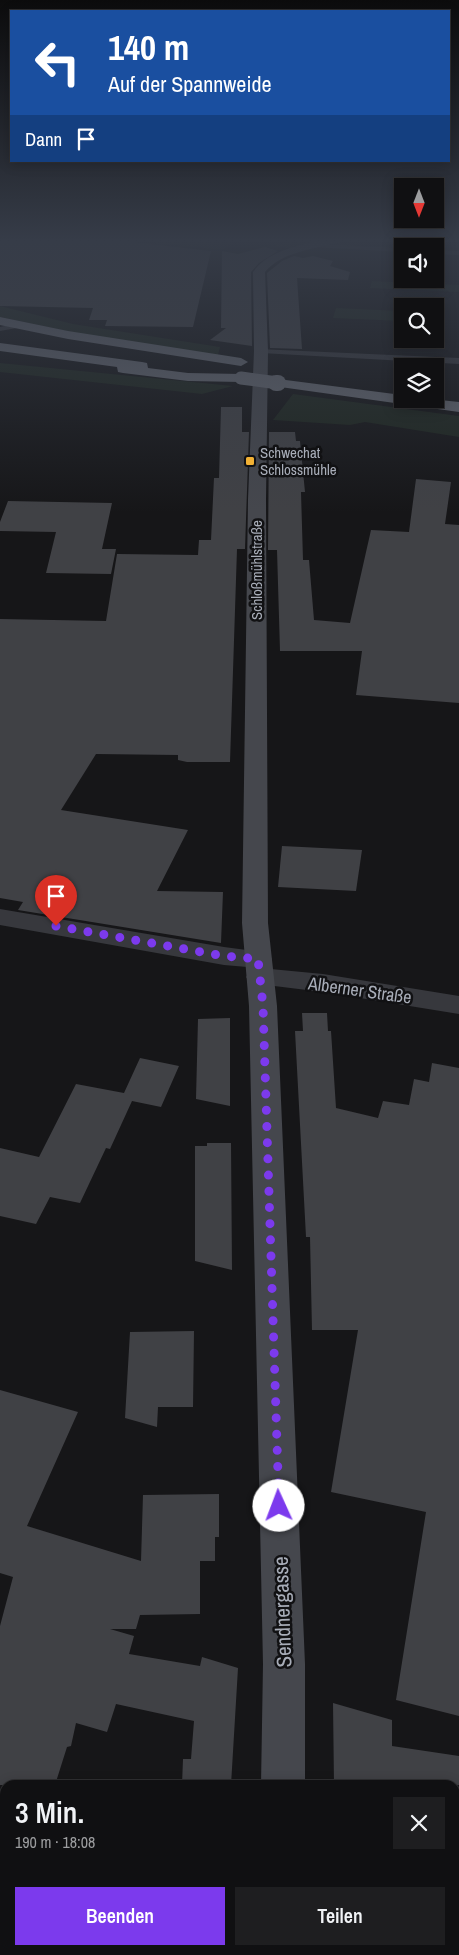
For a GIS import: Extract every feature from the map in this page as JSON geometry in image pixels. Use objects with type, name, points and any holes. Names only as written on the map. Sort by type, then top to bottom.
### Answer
[{"type":"highway","points":[[45,330],[241,369]]},
{"type":"highway","points":[[0,337],[277,374],[394,387]]},
{"type":"highway","points":[[0,347],[241,369]]},
{"type":"highway","points":[[0,355],[188,377],[241,369]]},
{"type":"highway","points":[[315,373],[338,380]]},
{"type":"highway","points":[[277,374],[459,407]]},
{"type":"highway","points":[[444,394],[459,396]]},
{"type":"street","name":"Schloßmühlstraße","points":[[259,968],[255,923],[255,769],[260,330]]},
{"type":"street","name":"Alberner Straße","points":[[0,917],[224,956],[259,968],[323,983],[459,1004]]},
{"type":"street","name":"Sendnergasse","points":[[259,968],[263,1006],[284,1664],[283,1780]]},
{"type":"lane","points":[[261,351],[459,361]]},
{"type":"shaded area","points":[[64,330],[113,330],[220,347],[218,355],[96,337]]},
{"type":"shaded area","points":[[0,363],[233,386],[202,394],[0,372]]},
{"type":"shaded area","points":[[293,394],[459,416],[459,437],[365,422],[350,425],[273,420]]},
{"type":"building","points":[[223,330],[252,330],[252,346],[210,340]]},
{"type":"building","points":[[269,330],[301,330],[302,349],[270,348]]},
{"type":"building","points":[[221,407],[242,407],[242,432],[249,432],[245,549],[237,549],[230,762],[187,762],[178,760],[178,755],[96,754],[61,810],[188,830],[157,891],[223,892],[221,943],[18,910],[23,902],[0,898],[0,619],[106,621],[117,554],[198,555],[199,540],[211,540],[214,478],[219,478]]},
{"type":"building","points":[[269,432],[295,432],[296,441],[300,441],[305,492],[301,492],[303,560],[309,560],[314,620],[350,623],[371,530],[409,532],[416,479],[451,482],[445,524],[459,525],[459,703],[356,695],[362,651],[280,651],[277,550],[268,550]]},
{"type":"building","points":[[8,501],[112,503],[102,549],[116,549],[111,574],[46,573],[56,532],[0,531],[0,522]]},
{"type":"building","points":[[282,846],[362,850],[356,891],[278,887]]},
{"type":"building","points":[[302,1013],[327,1013],[328,1031],[331,1031],[336,1108],[378,1118],[383,1101],[409,1105],[414,1079],[429,1082],[432,1063],[459,1068],[459,1716],[396,1700],[426,1512],[331,1492],[358,1330],[312,1330],[310,1237],[306,1237],[295,1031],[303,1031]]},
{"type":"building","points":[[230,1018],[230,1106],[196,1099],[198,1019]]},
{"type":"building","points":[[140,1058],[179,1066],[161,1107],[132,1101],[110,1149],[106,1148],[80,1203],[50,1197],[36,1224],[0,1216],[0,1148],[39,1157],[76,1084],[124,1093]]},
{"type":"building","points":[[207,1143],[231,1143],[232,1270],[195,1261],[195,1146],[207,1146]]},
{"type":"building","points":[[194,1331],[193,1407],[158,1407],[157,1427],[125,1418],[130,1332]]},
{"type":"building","points":[[0,1390],[78,1412],[27,1526],[141,1561],[143,1495],[219,1494],[219,1537],[215,1537],[215,1561],[200,1561],[200,1614],[140,1615],[136,1629],[110,1629],[134,1636],[129,1654],[200,1666],[202,1657],[238,1668],[231,1780],[182,1780],[183,1759],[191,1759],[194,1721],[116,1704],[107,1732],[76,1723],[71,1746],[67,1747],[57,1780],[0,1780],[0,1626],[13,1577],[0,1573]]},
{"type":"building","points":[[333,1703],[392,1720],[392,1746],[459,1756],[459,1780],[334,1780]]},
{"type":"place","name":"Schwechat Schlossmühle","points":[[250,461]]},
{"type":"route","points":[[56,926],[224,956],[258,959],[263,1006],[266,1152],[279,1506]]}]
